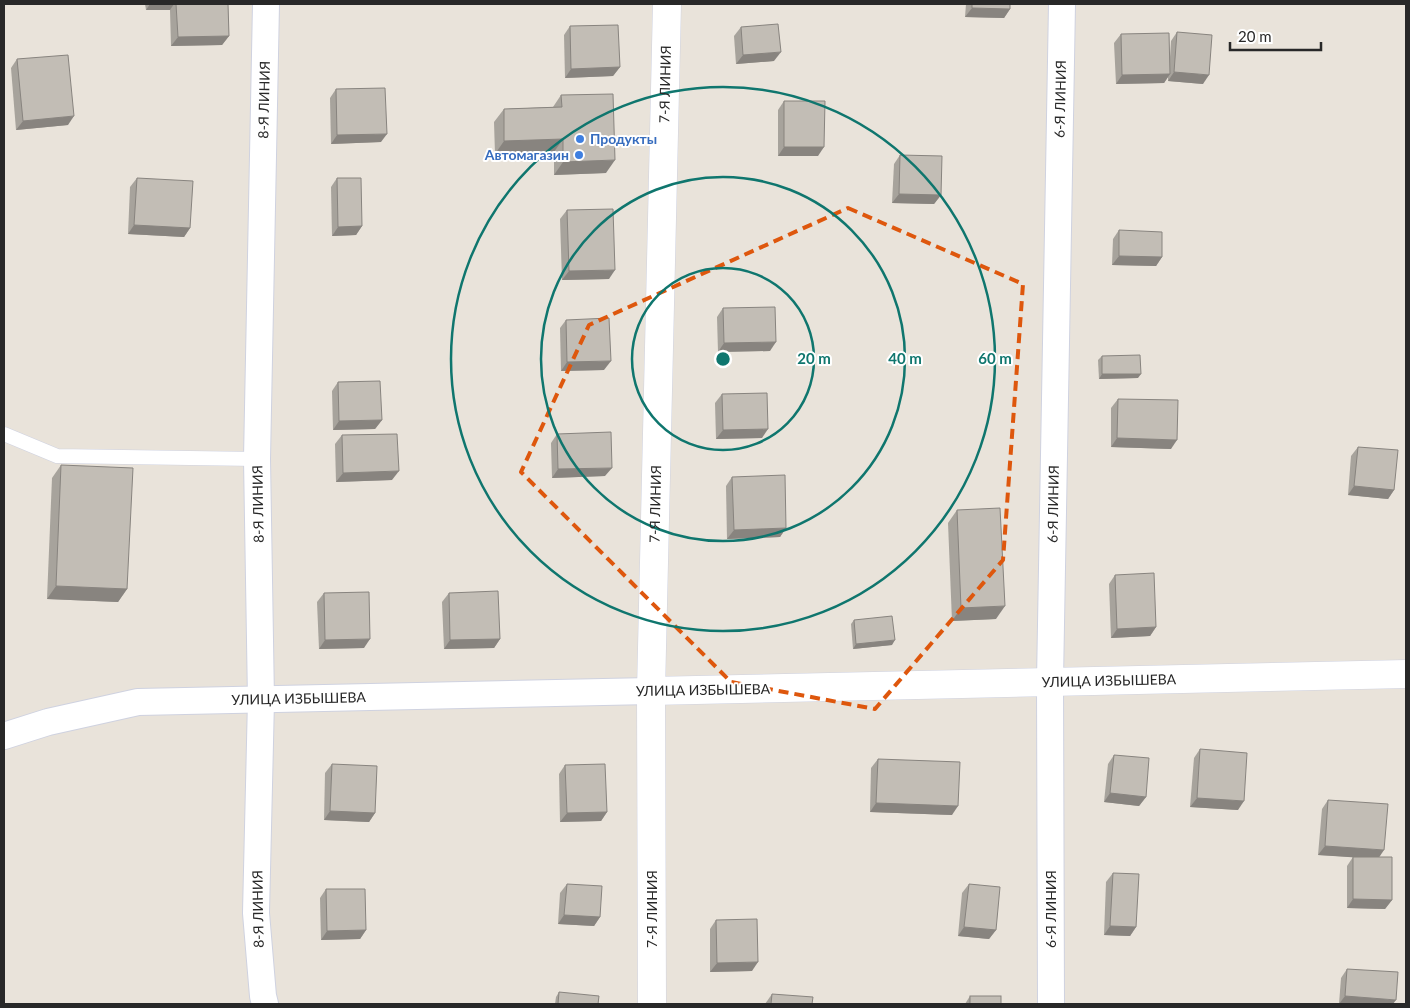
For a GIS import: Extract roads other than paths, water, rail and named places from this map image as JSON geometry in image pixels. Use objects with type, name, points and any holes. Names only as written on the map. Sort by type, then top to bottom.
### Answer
[{"type":"main road","name":"7-Я ЛИНИЯ","points":[[652,1004],[651,691],[667,4]]},
{"type":"main road","name":"УЛИЦА ИЗБЫШЕВА","points":[[651,691],[1406,674]]},
{"type":"street","name":"8-Я ЛИНИЯ","points":[[265,1004],[256,913],[261,700],[257,459],[266,4]]},
{"type":"street","name":"6-Я ЛИНИЯ","points":[[1051,1004],[1050,682],[1062,4]]},
{"type":"street","name":"УЛИЦА ИЗБЫШЕВА","points":[[4,736],[48,722],[138,702],[651,691]]},
{"type":"lane","points":[[4,434],[57,456],[257,459]]},
{"type":"place","name":"Продукты","points":[[580,139]]},
{"type":"place","name":"Автомагазин","points":[[579,155]]}]
